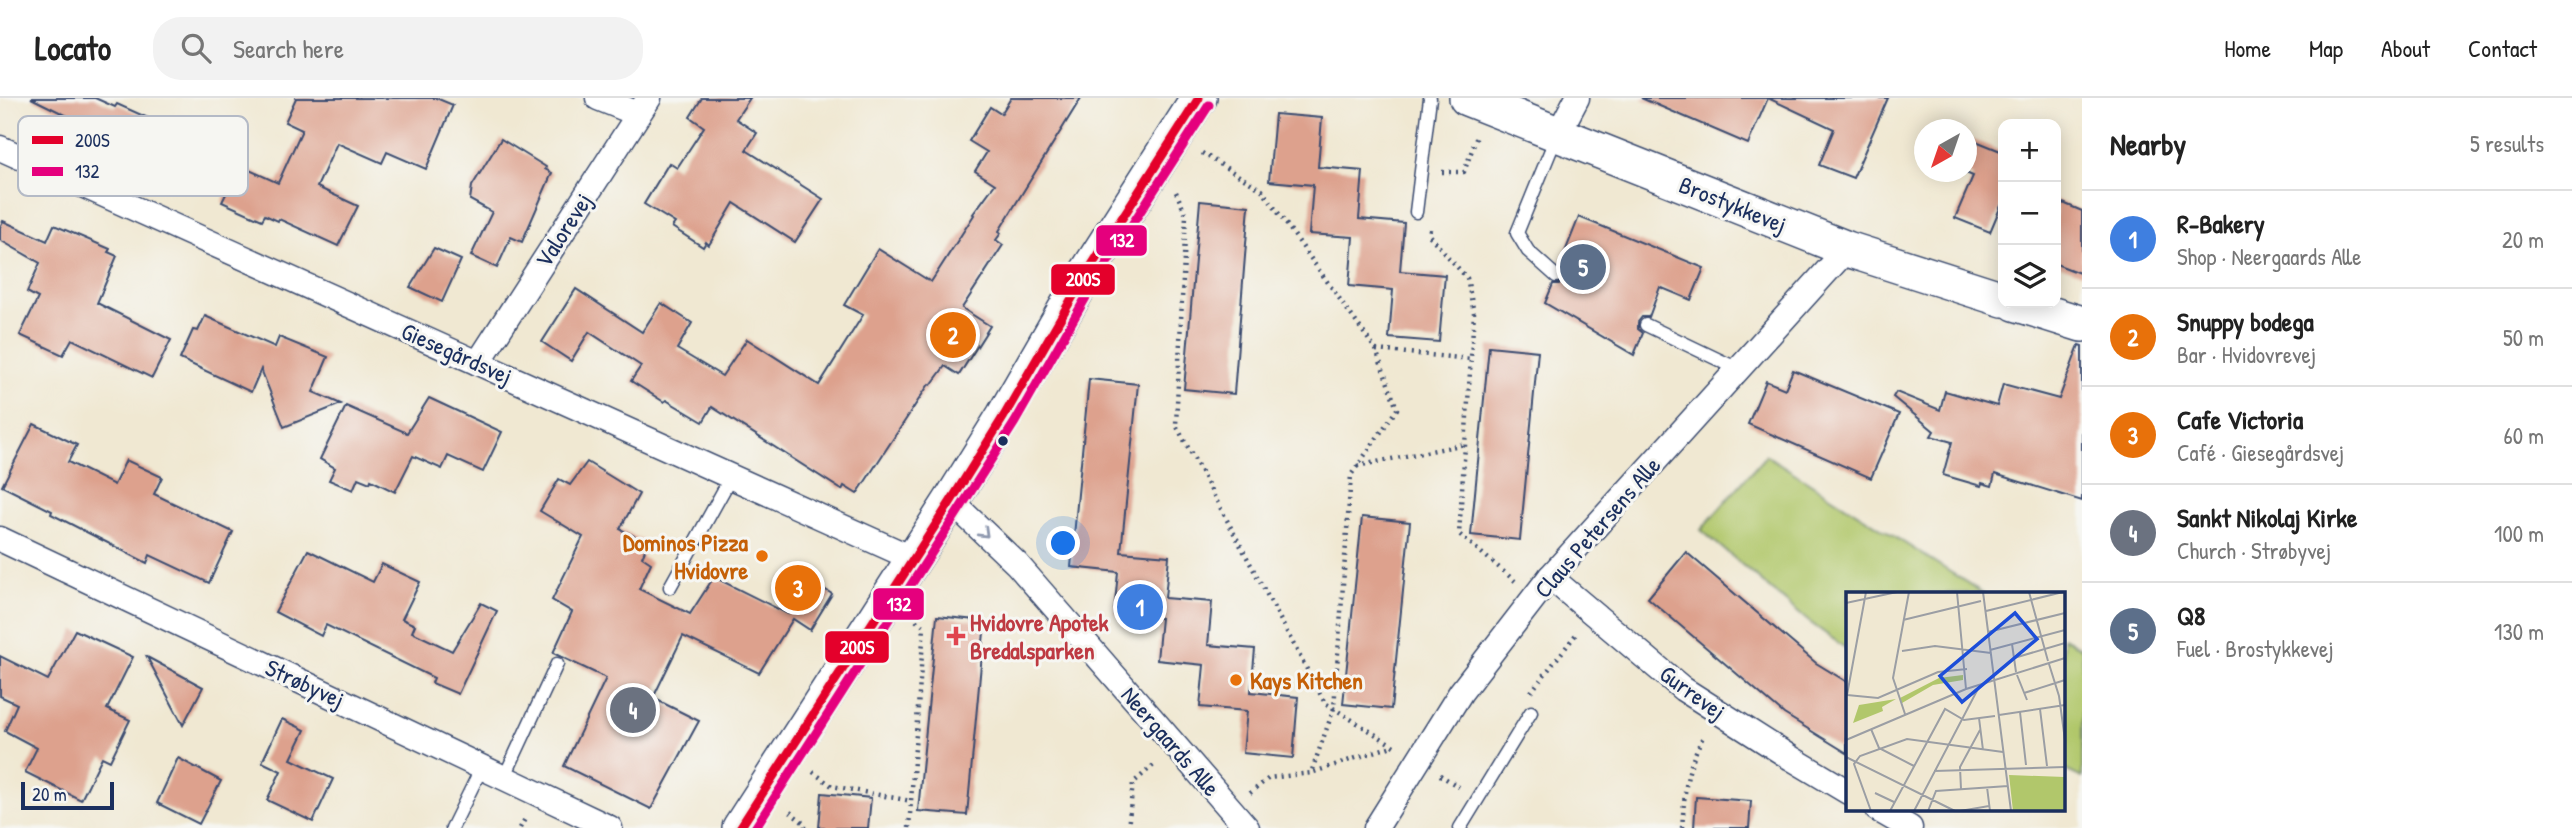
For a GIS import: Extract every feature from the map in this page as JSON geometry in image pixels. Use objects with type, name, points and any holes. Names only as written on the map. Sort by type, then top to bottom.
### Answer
[{"type":"street","points":[[598,98],[643,106]]},
{"type":"street","points":[[740,828],[951,501],[1004,416],[1083,279],[1199,98]]},
{"type":"street","points":[[1558,134],[1577,98]]},
{"type":"street","name":"Brostykkevej","points":[[1478,102],[1847,249],[1998,297]]},
{"type":"street","name":"Valorevej","points":[[478,363],[643,106]]},
{"type":"street","name":"Giesegårdsvej","points":[[0,148],[18,156]]},
{"type":"street","name":"Giesegårdsvej","points":[[107,196],[914,559]]},
{"type":"street","name":"Claus Petersens Alle","points":[[1376,828],[1461,692],[1550,577],[1847,249]]},
{"type":"street","points":[[2031,308],[2082,324]]},
{"type":"street","name":"Neergaards Alle","points":[[951,501],[1017,564],[1247,828]]},
{"type":"street","name":"Strøbyvej","points":[[0,539],[610,828]]},
{"type":"street","name":"Gurrevej","points":[[1550,577],[1683,689],[1846,791]]},
{"type":"street","points":[[1879,810],[1910,828]]},
{"type":"lane","points":[[1416,212],[1430,98]]},
{"type":"lane","points":[[1556,276],[1528,251],[1517,233],[1558,134]]},
{"type":"lane","points":[[1646,325],[1738,369]]},
{"type":"lane","points":[[670,587],[731,477]]},
{"type":"lane","points":[[452,828],[493,773],[557,664]]},
{"type":"lane","points":[[1460,828],[1531,712]]},
{"type":"path","points":[[1434,171],[1464,172],[1478,102]]},
{"type":"path","points":[[1168,146],[1262,190],[1376,350],[1397,409],[1351,475],[1334,708],[1311,773]]},
{"type":"path","points":[[1168,146],[1185,215],[1176,425],[1325,703],[1478,799]]},
{"type":"path","points":[[1430,224],[1429,235],[1467,278],[1474,313],[1459,534],[1535,597]]},
{"type":"path","points":[[1376,350],[1471,359]]},
{"type":"path","points":[[1357,466],[1465,443]]},
{"type":"path","points":[[888,600],[924,627],[909,828]]},
{"type":"path","points":[[1531,712],[1528,695],[1593,613]]},
{"type":"path","points":[[1682,828],[1690,761],[1717,710]]},
{"type":"path","points":[[1230,809],[1269,778],[1311,773],[1393,746]]},
{"type":"path","points":[[1128,828],[1133,783],[1176,747]]},
{"type":"path","points":[[789,753],[832,786],[911,801]]},
{"type":"green space","points":[[1766,455],[1981,592],[1846,592],[1846,648],[1808,621],[1701,530]]},
{"type":"green space","points":[[2064,639],[2082,648],[2082,778],[2064,769]]},
{"type":"building","points":[[31,98],[95,98],[144,116],[68,116]]},
{"type":"building","points":[[296,98],[436,98],[453,105],[426,169],[387,152],[382,163],[337,143],[317,187],[358,206],[338,246],[279,219],[278,221],[265,215],[262,220],[222,202],[225,196],[248,196],[248,169],[278,183],[302,130],[285,122]]},
{"type":"building","points":[[702,98],[750,98],[736,119],[757,133],[746,150],[823,199],[795,242],[734,203],[709,245],[706,242],[703,247],[672,227],[675,223],[644,204],[669,163],[677,168],[704,127],[690,117]]},
{"type":"building","points":[[1011,98],[1081,98],[999,231],[1001,233],[996,240],[1003,245],[962,308],[990,326],[959,375],[945,366],[931,385],[929,384],[857,494],[844,486],[842,490],[712,407],[703,422],[666,400],[664,402],[631,381],[641,366],[589,332],[571,361],[542,342],[576,289],[642,332],[661,303],[692,323],[677,349],[722,376],[747,339],[819,385],[863,315],[844,305],[878,249],[931,282],[995,184],[975,171],[987,152],[969,141],[990,107],[1001,114]]},
{"type":"building","points":[[1641,98],[1768,98],[1748,144]]},
{"type":"building","points":[[1768,98],[1888,98],[1853,178],[1819,165],[1834,129]]},
{"type":"building","points":[[1275,114],[1322,118],[1318,167],[1363,171],[1359,219],[1404,223],[1400,271],[1445,275],[1439,342],[1389,338],[1393,290],[1349,286],[1353,237],[1309,234],[1313,185],[1269,181]]},
{"type":"building","points":[[501,139],[552,173],[522,242],[511,237],[497,268],[471,256],[492,212],[470,200],[472,186]]},
{"type":"building","points":[[1977,141],[1998,150],[1998,213],[1990,232],[1955,218],[1970,182],[1977,182]]},
{"type":"building","points":[[1200,201],[1249,206],[1234,394],[1184,389]]},
{"type":"building","points":[[2061,202],[2082,211],[2082,274],[2061,266]]},
{"type":"building","points":[[1579,217],[1704,268],[1691,300],[1660,287],[1649,317],[1642,317],[1638,322],[1638,329],[1643,333],[1634,355],[1545,303],[1553,284],[1559,284],[1564,278],[1559,267]]},
{"type":"building","points":[[3,221],[47,241],[54,225],[110,249],[108,252],[117,256],[97,303],[171,340],[152,378],[72,339],[63,355],[20,335],[38,298],[27,292],[40,263],[0,240]]},
{"type":"building","points":[[434,248],[461,260],[442,302],[410,287]]},
{"type":"building","points":[[205,316],[275,347],[279,337],[328,357],[313,392],[341,404],[284,427],[261,369],[251,392],[180,359],[193,330],[198,331]]},
{"type":"building","points":[[2079,345],[2082,346],[2082,501],[1995,474],[1992,486],[1982,483],[1981,486],[1943,475],[1952,442],[1931,436],[1934,431],[1893,397],[1896,392],[1940,410],[1945,391],[1997,406],[2003,384],[2059,399]]},
{"type":"building","points":[[1489,346],[1538,351],[1520,540],[1471,535]]},
{"type":"building","points":[[1793,370],[1899,414],[1871,478],[1748,424],[1766,381],[1785,389]]},
{"type":"building","points":[[1089,379],[1138,384],[1121,552],[1169,556],[1165,598],[1212,602],[1208,645],[1255,649],[1251,692],[1298,697],[1293,758],[1243,753],[1247,711],[1200,707],[1204,665],[1157,660],[1161,618],[1114,614],[1118,572],[1071,567]]},
{"type":"building","points":[[429,398],[502,432],[483,472],[448,456],[442,469],[413,456],[395,492],[371,480],[370,483],[358,478],[353,490],[329,480],[335,468],[320,459],[346,406],[407,433]]},
{"type":"building","points":[[34,424],[77,445],[68,462],[114,485],[126,460],[162,477],[154,494],[233,532],[209,583],[150,555],[147,563],[2,486]]},
{"type":"building","points":[[587,462],[639,494],[620,529],[648,543],[642,557],[651,563],[639,589],[690,614],[714,577],[788,614],[808,579],[832,594],[810,630],[793,619],[759,673],[683,636],[653,698],[699,721],[651,809],[564,766],[606,678],[553,653],[572,612],[552,600],[583,537],[540,511],[559,479],[570,485]]},
{"type":"building","points":[[1362,517],[1410,522],[1391,709],[1343,704]]},
{"type":"building","points":[[308,550],[373,582],[382,564],[420,582],[402,619],[415,625],[412,632],[452,651],[481,603],[497,611],[458,694],[432,683],[434,678],[326,625],[321,636],[275,612]]},
{"type":"building","points":[[1686,552],[1816,663],[1846,681],[1846,752],[1784,714],[1648,598]]},
{"type":"building","points":[[937,616],[985,621],[967,815],[918,811]]},
{"type":"building","points":[[75,630],[133,657],[107,709],[130,720],[110,761],[102,757],[81,800],[25,772],[37,748],[5,731],[17,704],[0,696],[0,656],[48,680]]},
{"type":"building","points":[[147,657],[203,687],[183,725]]},
{"type":"building","points":[[282,719],[305,730],[291,759],[333,779],[313,822],[267,800],[281,771],[262,762]]},
{"type":"building","points":[[178,758],[221,781],[199,824],[157,803]]},
{"type":"building","points":[[822,793],[871,798],[868,828],[819,828]]},
{"type":"building","points":[[1696,797],[1751,801],[1749,828],[1694,828]]},
{"type":"transit line","name":"200S","points":[[740,828],[951,501],[1004,416],[1083,279],[1199,98]]},
{"type":"transit line","name":"132","points":[[755,828],[1015,422],[1093,285],[1209,105]]},
{"type":"place","name":"Q8","points":[[1583,267]]},
{"type":"place","name":"Snuppy bodega","points":[[953,335]]},
{"type":"place","name":"Dominos Pizza Hvidovre","points":[[762,556]]},
{"type":"place","name":"Cafe Victoria","points":[[798,588]]},
{"type":"place","name":"R-Bakery","points":[[1140,607]]},
{"type":"place","name":"Hvidovre Apotek Bredalsparken","points":[[956,636]]},
{"type":"place","name":"Kays Kitchen","points":[[1236,680]]},
{"type":"place","name":"Sankt Nikolaj Kirke","points":[[633,710]]}]
